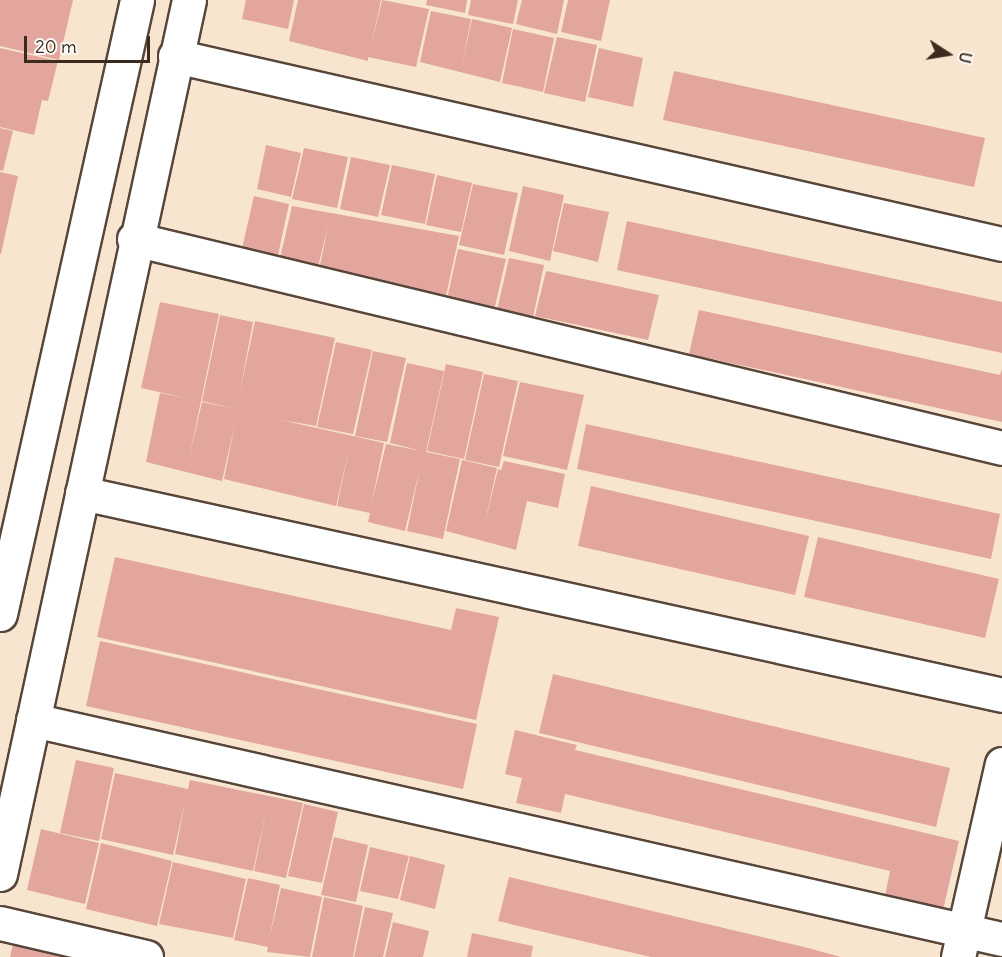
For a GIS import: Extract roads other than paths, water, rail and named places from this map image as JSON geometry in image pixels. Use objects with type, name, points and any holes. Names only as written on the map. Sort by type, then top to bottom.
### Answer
[{"type":"street","points":[[0,614],[137,0]]},
{"type":"street","points":[[0,874],[134,239],[189,0]]},
{"type":"street","points":[[175,56],[1002,244]]},
{"type":"street","points":[[134,239],[1002,448]]},
{"type":"street","points":[[82,493],[1002,695]]},
{"type":"street","points":[[33,720],[962,944],[1002,939]]},
{"type":"street","points":[[962,944],[1002,764]]},
{"type":"street","points":[[0,923],[146,957]]}]
